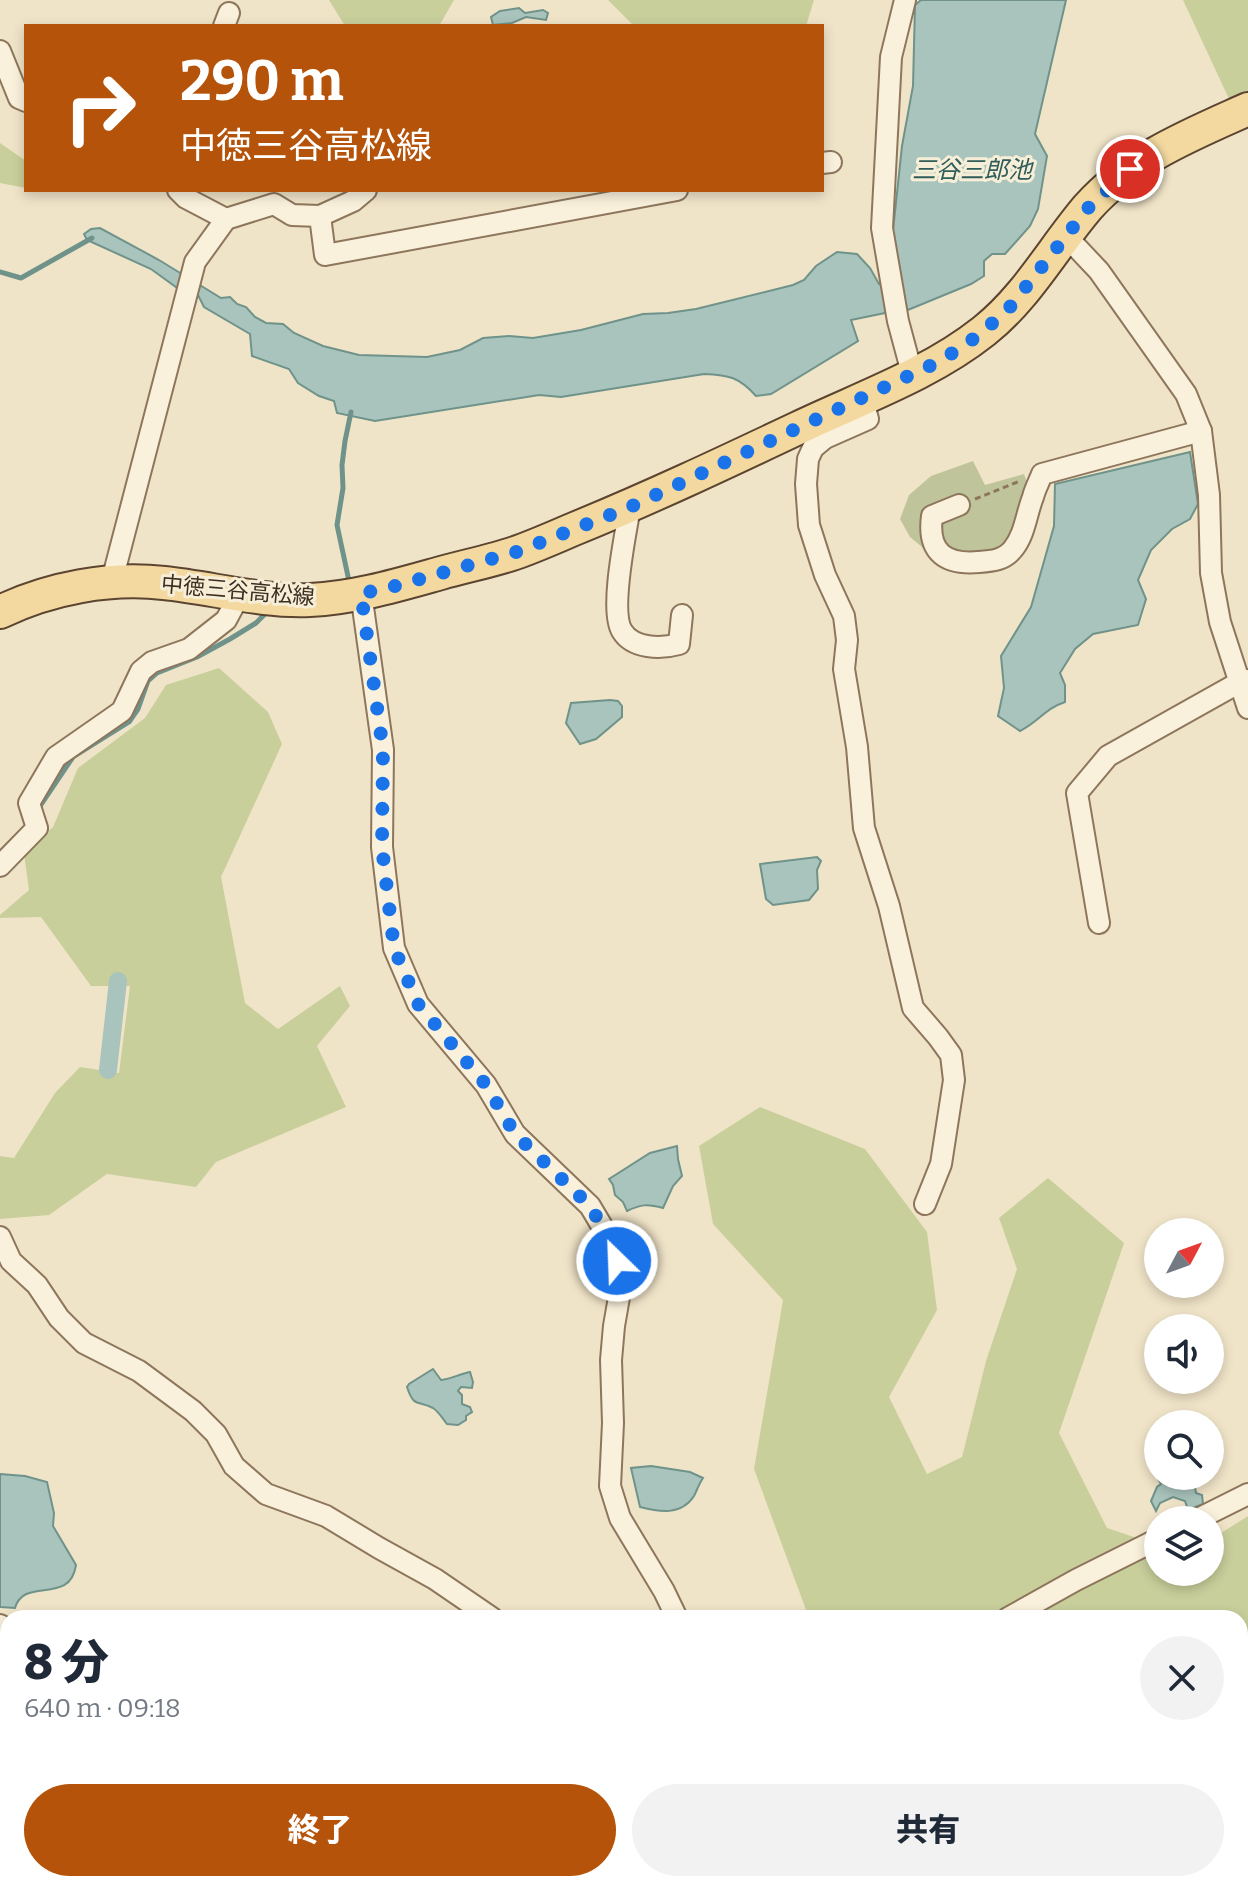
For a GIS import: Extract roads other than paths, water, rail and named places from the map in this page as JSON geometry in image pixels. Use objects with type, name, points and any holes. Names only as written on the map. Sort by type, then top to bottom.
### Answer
[{"type":"main road","name":"中徳三谷高松線","points":[[0,612],[59,590],[110,583],[161,582],[240,594],[310,600],[381,590],[516,552],[630,507],[916,374],[967,344],[1006,312],[1089,207],[1130,169],[1180,139],[1248,109]]},
{"type":"street","points":[[905,0],[891,57],[882,228],[898,321],[909,362],[916,374]]},
{"type":"street","points":[[0,51],[19,98],[24,100]]},
{"type":"street","points":[[180,192],[226,219]]},
{"type":"street","points":[[110,583],[195,262],[226,219],[273,197],[292,215],[320,216],[353,201],[364,192]]},
{"type":"street","points":[[320,216],[325,255],[666,192]]},
{"type":"street","points":[[1066,236],[1099,271],[1169,369],[1186,394],[1201,431],[1209,495],[1211,573],[1220,622],[1244,681],[1248,708]]},
{"type":"street","points":[[862,398],[868,419],[825,438],[813,448],[808,459],[809,525],[825,575],[844,616],[847,640],[844,669],[857,747],[864,828],[889,906],[913,1008],[951,1055],[954,1080],[941,1164],[925,1204]]},
{"type":"street","points":[[959,505],[932,516],[933,540],[939,552],[950,561],[962,563],[999,560],[1011,551],[1024,530],[1042,474],[1201,431]]},
{"type":"street","points":[[630,507],[618,610],[622,630],[636,644],[666,648],[679,644],[682,615]]},
{"type":"street","points":[[361,593],[383,750],[382,847],[394,948],[418,1004],[486,1085],[515,1134],[590,1206],[612,1243],[622,1280],[611,1360],[613,1423],[610,1486],[620,1518],[673,1610]]},
{"type":"street","points":[[0,866],[37,828],[29,803],[56,757],[122,711],[141,671],[152,662],[189,649],[226,620],[240,594]]},
{"type":"street","points":[[1099,923],[1077,793],[1108,756],[1244,681]]},
{"type":"street","points":[[0,1237],[11,1261],[37,1285],[59,1318],[84,1343],[139,1371],[193,1411],[216,1434],[234,1466],[266,1494],[326,1516],[435,1579],[480,1610]]},
{"type":"street","points":[[1224,1506],[1248,1494]]},
{"type":"street","points":[[1022,1610],[1144,1546]]},
{"type":"water","name":"三谷三郎池","points":[[921,0],[1066,0],[1035,134],[1047,156],[1038,209],[1030,226],[1005,254],[992,254],[984,261],[984,276],[903,312],[851,320],[858,341],[771,394],[756,396],[733,378],[704,374],[561,397],[539,395],[375,421],[337,413],[334,401],[298,383],[289,369],[252,356],[250,334],[204,307],[198,295],[180,290],[151,269],[87,240],[84,234],[100,228],[221,298],[230,297],[266,323],[283,324],[294,333],[323,346],[359,355],[427,357],[460,350],[483,338],[533,338],[581,330],[643,314],[696,309],[793,285],[804,280],[816,266],[837,252],[857,254],[879,284],[887,287],[902,146],[913,86],[915,5]]},
{"type":"water","points":[[519,8],[525,13],[543,10],[548,13],[546,20],[526,17],[512,23],[493,24],[491,17],[500,11]]},
{"type":"water","points":[[1190,452],[1198,504],[1190,519],[1172,529],[1151,550],[1138,580],[1146,599],[1138,625],[1093,634],[1075,649],[1060,673],[1065,685],[1065,702],[1020,731],[998,716],[1004,688],[1001,656],[1031,607],[1054,526],[1055,484]]},
{"type":"water","points":[[618,701],[622,706],[622,717],[596,739],[580,744],[566,723],[571,703]]},
{"type":"water","points":[[817,857],[821,861],[817,870],[818,889],[809,900],[773,905],[766,899],[760,864]]},
{"type":"water","points":[[677,1146],[682,1176],[673,1186],[663,1208],[645,1205],[627,1211],[615,1195],[609,1179],[650,1153]]},
{"type":"water","points":[[433,1369],[441,1380],[470,1372],[472,1388],[461,1387],[458,1391],[462,1395],[462,1404],[470,1407],[472,1412],[458,1425],[447,1424],[435,1410],[417,1402],[409,1394],[409,1384]]},
{"type":"water","points":[[651,1466],[690,1472],[703,1478],[694,1496],[683,1507],[669,1511],[647,1509],[640,1507],[631,1468]]},
{"type":"water","points":[[0,1474],[47,1482],[54,1513],[53,1526],[76,1565],[65,1585],[27,1594],[15,1608],[0,1607]]},
{"type":"water","points":[[1156,1490],[1195,1490],[1202,1495],[1203,1504],[1187,1506],[1185,1501],[1173,1497],[1158,1506],[1154,1506],[1151,1501]]},
{"type":"waterway","points":[[0,272],[21,278],[92,238]]},
{"type":"waterway","points":[[348,581],[337,525],[343,488],[342,465],[351,412]]},
{"type":"waterway","points":[[38,809],[73,757],[129,722],[138,709],[148,681],[157,673],[230,639],[256,623],[268,611]]},
{"type":"waterway","points":[[108,1070],[118,981]]}]
